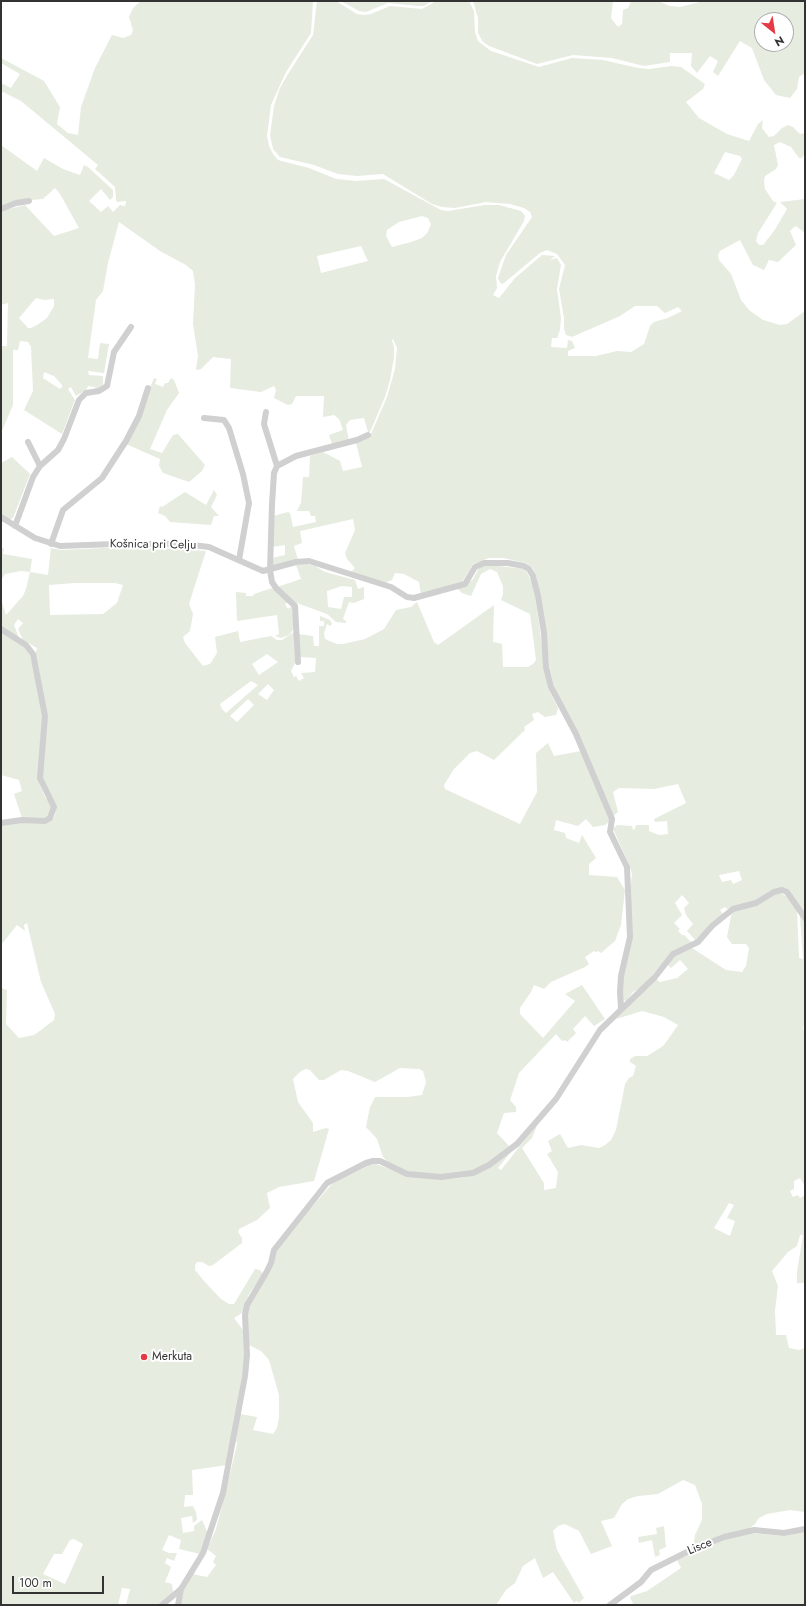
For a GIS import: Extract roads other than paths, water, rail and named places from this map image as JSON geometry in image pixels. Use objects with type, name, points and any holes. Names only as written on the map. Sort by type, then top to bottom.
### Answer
[{"type":"street","points":[[1,209],[16,203],[29,201]]},
{"type":"street","points":[[15,526],[33,478],[40,466],[58,450],[82,397],[86,393],[99,391],[107,386],[114,352],[131,327]]},
{"type":"street","points":[[51,544],[63,510],[102,478],[126,441],[139,416],[148,388]]},
{"type":"street","points":[[266,412],[264,424],[277,466]]},
{"type":"street","points":[[204,418],[224,420],[229,428],[244,474],[249,504],[239,560]]},
{"type":"street","points":[[298,662],[294,606],[272,582],[270,570],[274,473],[277,466],[296,456],[357,440],[368,435]]},
{"type":"street","points":[[28,442],[40,466]]},
{"type":"street","name":"Košnica pri Celju","points":[[1,517],[35,538],[60,546],[184,544],[209,547],[262,570],[270,570]]},
{"type":"street","points":[[270,570],[296,562],[308,561],[391,587],[407,597],[420,597],[465,584],[475,567],[484,563],[508,563],[524,566],[529,569],[533,576],[544,633],[546,667],[551,687],[576,734],[612,819],[610,832],[627,867],[630,937],[621,976],[621,1008]]},
{"type":"street","points":[[1,629],[26,645],[33,654],[45,716],[40,778],[54,807],[50,818],[45,821],[22,820],[1,823]]},
{"type":"street","points":[[162,1605],[181,1589],[203,1553],[223,1493],[230,1465],[245,1376],[247,1355],[245,1315],[247,1305],[266,1273],[274,1250],[327,1183],[366,1163],[380,1160],[407,1174],[441,1177],[473,1173],[488,1165],[517,1144],[556,1099],[600,1030],[621,1008],[655,977],[673,954],[698,942],[712,926],[733,909],[756,903],[769,894],[782,890],[787,892],[805,918]]},
{"type":"street","name":"Lisce","points":[[610,1605],[641,1582],[651,1570],[690,1550],[724,1537],[754,1530],[784,1533],[805,1529]]},
{"type":"street","points":[[178,1605],[181,1589]]},
{"type":"place","name":"Merkuta","points":[[144,1357]]}]
